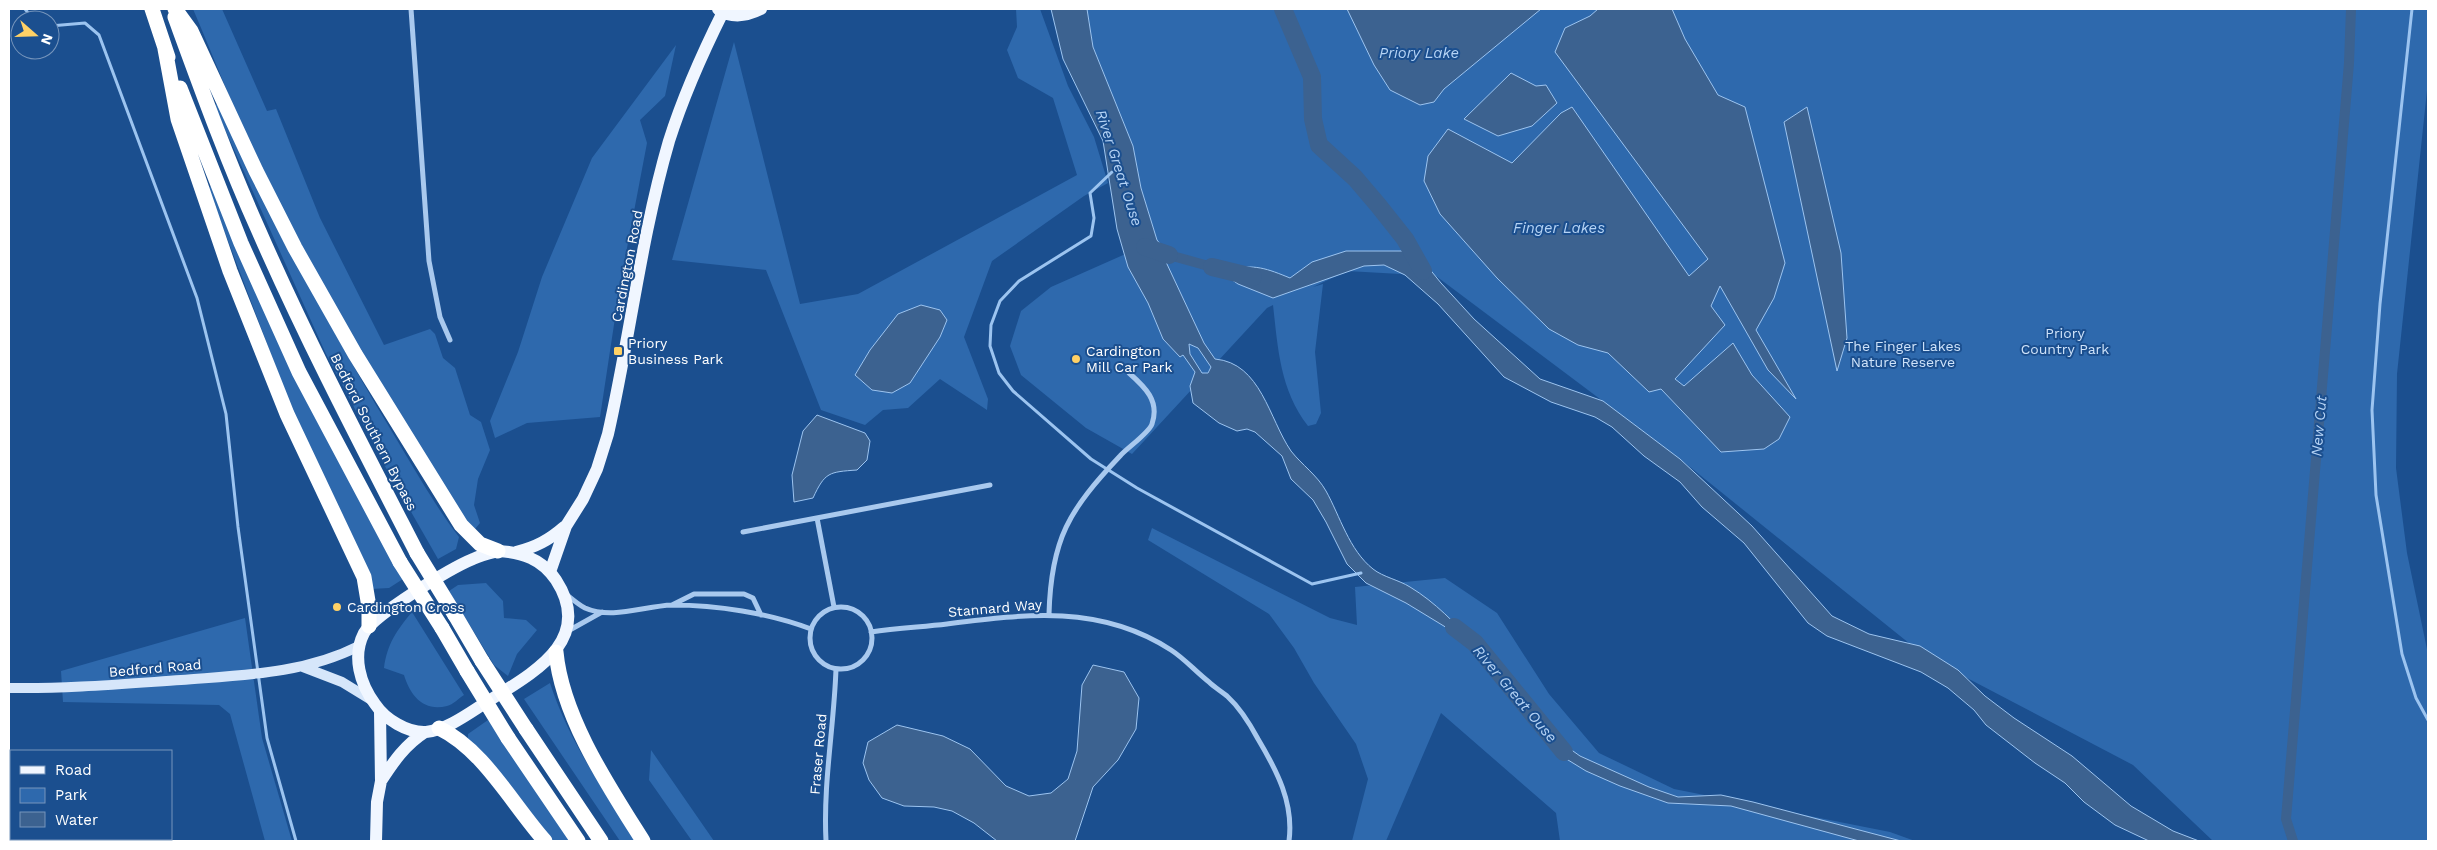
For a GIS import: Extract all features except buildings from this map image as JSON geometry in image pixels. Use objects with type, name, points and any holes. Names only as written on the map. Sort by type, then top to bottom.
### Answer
[{"type":"highway","points":[[152,9],[165,49],[241,243],[299,372],[400,562],[508,738],[578,841]]},
{"type":"highway","name":"Bedford Southern Bypass","points":[[171,9],[214,122],[258,228],[318,359],[417,553],[482,661],[601,841]]},
{"type":"highway","points":[[175,9],[191,31],[256,171],[295,248],[354,354],[461,525],[480,544],[488,549],[498,550]]},
{"type":"highway","points":[[165,49],[178,119],[230,271],[287,414],[364,576],[369,607],[369,626]]},
{"type":"highway","points":[[556,652],[558,678],[596,767],[643,841]]},
{"type":"highway","points":[[432,730],[458,738],[473,752],[545,841]]},
{"type":"main road","points":[[720,10],[735,16],[749,15],[761,9]]},
{"type":"main road","name":"Cardington Road","points":[[550,572],[566,526],[587,492],[597,469],[608,434],[655,200],[669,142],[687,90],[720,10]]},
{"type":"main road","name":"Cardington Road","points":[[516,552],[535,547],[551,539],[566,526]]},
{"type":"main road","points":[[381,782],[395,758],[412,741],[466,715],[536,671],[556,652],[567,632],[567,608],[564,593],[550,572],[535,559],[516,552],[498,550],[473,558],[396,604],[369,626],[360,646],[358,664],[362,682],[376,706],[394,722],[432,730]]},
{"type":"main road","points":[[376,706],[381,782],[376,841]]},
{"type":"street","points":[[411,9],[412,49],[429,261],[440,317],[450,340]]},
{"type":"street","points":[[1049,614],[1053,567],[1060,539],[1079,502],[1128,447],[1151,427],[1154,416],[1152,396],[1129,374]]},
{"type":"street","points":[[743,532],[990,485]]},
{"type":"street","points":[[817,518],[834,607]]},
{"type":"street","points":[[564,593],[585,608],[603,612]]},
{"type":"street","points":[[671,605],[694,594],[744,594],[753,598],[761,615]]},
{"type":"street","points":[[567,632],[584,620],[603,612],[671,605],[761,615],[811,629]]},
{"type":"street","points":[[834,607],[847,607],[859,613],[867,621],[872,632],[871,645],[866,657],[857,665],[847,669],[836,669],[827,666],[817,658],[809,641],[811,629],[817,618],[826,610],[834,607]]},
{"type":"street","name":"Stannard Way","points":[[872,632],[1013,615],[1049,614],[1110,624],[1147,638],[1171,650],[1228,697],[1252,727],[1286,792],[1292,823],[1289,841]]},
{"type":"street","name":"Bedford Road","points":[[9,688],[66,689],[270,672],[337,657],[360,646]]},
{"type":"street","points":[[302,666],[342,682],[376,706]]},
{"type":"street","name":"Fraser Road","points":[[826,841],[827,771],[835,700],[836,669]]},
{"type":"green space","points":[[193,9],[222,9],[267,111],[276,109],[320,218],[384,345],[430,329],[435,334],[443,358],[455,368],[470,415],[481,422],[490,450],[478,479],[474,505],[480,523],[475,529],[462,517],[357,346],[307,258],[253,149]]},
{"type":"green space","points":[[1016,9],[1040,9],[1068,86],[1094,137],[1108,183],[1084,196],[992,261],[964,337],[988,399],[987,410],[940,379],[908,408],[883,410],[865,425],[821,410],[766,270],[672,260],[734,42],[800,304],[858,294],[1077,175],[1053,98],[1018,78],[1007,50],[1017,27]]},
{"type":"green space","name":"Priory Country Park","points":[[1087,9],[2428,9],[2428,81],[2397,374],[2396,468],[2407,553],[2428,654],[2428,841],[2213,841],[2133,765],[1925,656],[1680,459],[1436,276],[1347,271],[1313,287],[1323,284],[1315,352],[1321,413],[1316,424],[1308,426],[1291,398],[1279,353],[1273,305],[1267,308],[1132,454],[1086,428],[1021,375],[1010,346],[1021,311],[1051,287],[1157,240],[1141,188],[1133,146],[1093,47]]},
{"type":"green space","points":[[676,45],[665,96],[640,120],[647,143],[620,285],[600,417],[527,423],[495,438],[490,421],[518,352],[542,277],[592,158]]},
{"type":"green space","points":[[218,104],[278,226],[342,346],[422,482],[459,537],[456,549],[438,559],[386,468],[326,354],[214,105]]},
{"type":"green space","points":[[213,185],[403,579],[389,588],[371,589],[293,412],[208,188]]},
{"type":"green space","points":[[1152,528],[1330,618],[1357,625],[1355,587],[1445,578],[1497,613],[1549,694],[1599,753],[1674,789],[1890,832],[1915,841],[1560,841],[1556,813],[1441,713],[1386,841],[1352,841],[1368,779],[1356,744],[1314,683],[1294,648],[1269,614],[1148,540]]},
{"type":"green space","points":[[486,583],[503,601],[504,618],[526,620],[537,630],[517,654],[508,676],[494,665],[449,591],[458,585]]},
{"type":"green space","points":[[412,612],[464,695],[454,703],[439,707],[424,704],[414,695],[404,675],[384,668],[385,659],[394,638]]},
{"type":"green space","points":[[245,618],[262,738],[292,841],[265,841],[230,714],[219,705],[63,702],[61,671]]},
{"type":"green space","points":[[550,683],[577,745],[599,784],[636,841],[620,841],[524,699]]},
{"type":"green space","points":[[488,720],[573,841],[552,841],[468,741],[468,734]]},
{"type":"green space","points":[[651,750],[714,841],[692,841],[649,780]]},
{"type":"water","points":[[1051,9],[1087,9],[1093,47],[1133,146],[1141,188],[1157,240],[1164,249],[1163,256],[1204,343],[1215,359],[1231,363],[1253,381],[1262,394],[1291,451],[1322,485],[1351,543],[1365,561],[1377,572],[1406,585],[1428,599],[1453,621],[1475,645],[1406,603],[1366,583],[1347,564],[1313,500],[1291,479],[1282,456],[1255,432],[1247,429],[1237,431],[1219,423],[1193,403],[1190,386],[1195,372],[1183,355],[1180,357],[1163,339],[1148,303],[1128,267],[1117,229],[1103,141],[1063,59]],"holes":[[[1189,344],[1198,348],[1211,367],[1208,373],[1202,373],[1190,354]]]},
{"type":"water","name":"Priory Lake","points":[[1347,9],[1541,9],[1444,89],[1434,102],[1420,105],[1390,90],[1374,65]]},
{"type":"water","name":"Finger Lakes","points":[[1598,9],[1672,9],[1685,39],[1718,95],[1745,107],[1785,263],[1774,298],[1756,330],[1796,399],[1768,370],[1720,286],[1711,306],[1725,325],[1675,379],[1684,386],[1733,343],[1752,375],[1790,417],[1779,439],[1764,449],[1721,452],[1661,389],[1649,392],[1608,353],[1578,345],[1549,329],[1497,278],[1440,214],[1424,181],[1428,156],[1448,129],[1512,163],[1561,113],[1572,107],[1689,276],[1708,259],[1555,52],[1565,28],[1590,16]]},
{"type":"water","points":[[1511,73],[1536,86],[1546,85],[1557,103],[1532,126],[1498,136],[1464,119]]},
{"type":"water","points":[[1807,107],[1841,253],[1847,338],[1837,371],[1784,122]]},
{"type":"water","points":[[1346,251],[1415,251],[1474,319],[1540,379],[1603,401],[1680,459],[1752,526],[1832,616],[1869,634],[1920,646],[1958,670],[1985,696],[2014,718],[2072,756],[2131,806],[2173,831],[2199,841],[2149,841],[2115,825],[2084,802],[2065,783],[2035,763],[1986,725],[1974,710],[1948,688],[1921,672],[1827,636],[1808,623],[1744,543],[1702,507],[1680,482],[1644,456],[1612,427],[1595,417],[1551,402],[1504,377],[1438,304],[1405,275],[1384,265],[1364,266],[1273,298],[1238,284],[1228,277],[1230,270],[1253,267],[1290,278],[1312,262]]},
{"type":"water","points":[[921,305],[940,310],[947,320],[940,337],[910,383],[892,393],[872,390],[855,375],[870,350],[898,314]]},
{"type":"water","points":[[817,415],[865,433],[870,441],[867,460],[857,470],[829,475],[821,483],[813,498],[794,502],[792,475],[803,431]]},
{"type":"water","points":[[1093,665],[1124,672],[1139,698],[1136,729],[1118,760],[1093,787],[1075,841],[997,841],[974,823],[952,811],[934,807],[904,806],[882,798],[869,780],[863,763],[868,742],[897,725],[943,736],[970,749],[1006,786],[1029,796],[1051,793],[1068,779],[1077,751],[1082,685]]},
{"type":"water","points":[[1518,698],[1549,734],[1580,756],[1649,787],[1678,797],[1721,795],[1901,841],[1859,841],[1731,806],[1668,803],[1620,786],[1586,771],[1555,752],[1536,727]]},
{"type":"waterway","points":[[1283,9],[1312,77],[1313,119],[1319,145],[1355,178],[1378,205],[1405,239],[1423,271]]},
{"type":"waterway","name":"New Cut","points":[[2293,841],[2286,819],[2349,63],[2351,9]]},
{"type":"waterway","points":[[2412,9],[2380,304],[2372,410],[2376,495],[2402,654],[2416,698],[2428,720]]},
{"type":"waterway","points":[[60,25],[85,23],[99,35],[197,298],[226,414],[238,527],[267,738],[296,841]]},
{"type":"waterway","points":[[1112,172],[1090,193],[1094,218],[1091,236],[1019,281],[1000,301],[991,325],[990,346],[999,373],[1013,391],[1091,459],[1137,488],[1312,584],[1361,573]]},
{"type":"waterway","points":[[1145,247],[1169,255]]},
{"type":"waterway","points":[[1169,255],[1212,267]]},
{"type":"waterway","points":[[1212,267],[1253,277]]},
{"type":"waterway","name":"River Great Ouse","points":[[1454,627],[1475,643],[1564,752]]},
{"type":"place","name":"Priory Business Park","points":[[618,351]]},
{"type":"place","name":"Cardington Mill Car Park","points":[[1076,359]]},
{"type":"place","name":"Cardington Cross","points":[[337,607]]},
{"type":"park label","name":"The Finger Lakes Nature Reserve","points":[[1903,354]]}]
